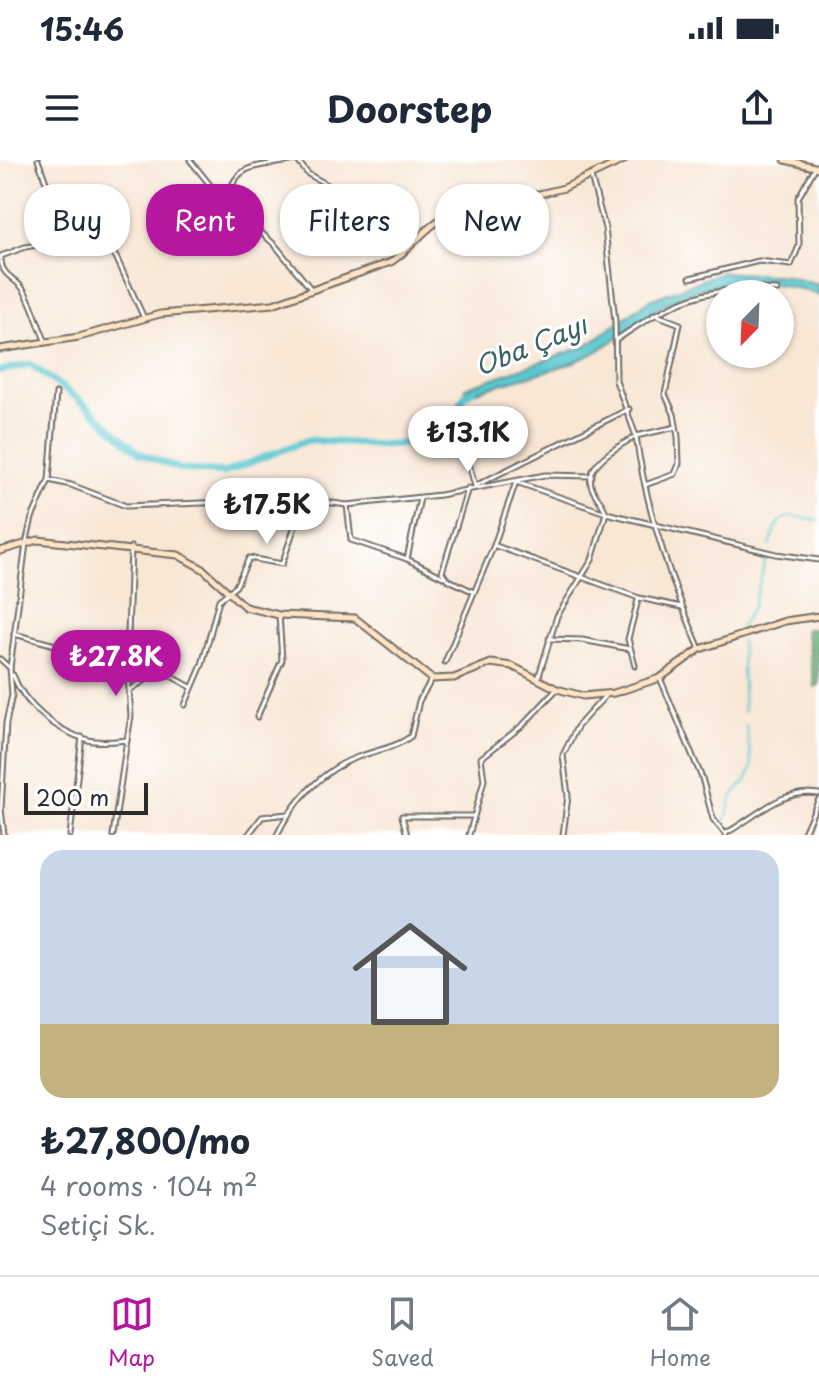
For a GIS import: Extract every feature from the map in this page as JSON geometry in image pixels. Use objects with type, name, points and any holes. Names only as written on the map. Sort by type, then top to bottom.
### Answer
[{"type":"street","points":[[38,160],[53,202],[53,227],[59,241],[25,247],[1,256],[0,261],[6,277],[25,291],[46,342]]},
{"type":"street","points":[[190,160],[209,184]]},
{"type":"street","points":[[231,184],[243,168],[267,161],[296,160],[308,174],[326,184]]},
{"type":"street","points":[[0,349],[79,337],[144,318],[185,311],[265,306],[391,262],[405,253],[427,227],[444,217],[564,188],[624,160]]},
{"type":"street","points":[[690,278],[759,261],[791,265],[799,246],[798,198],[817,168],[785,160]]},
{"type":"street","points":[[591,177],[605,228],[615,321],[616,381],[629,409],[643,486],[655,525],[682,607],[700,649]]},
{"type":"street","points":[[264,235],[311,290]]},
{"type":"street","points":[[115,256],[144,318]]},
{"type":"street","points":[[616,340],[654,314],[706,291]]},
{"type":"street","points":[[643,486],[678,471],[676,427],[665,394],[680,324],[654,314]]},
{"type":"street","points":[[4,835],[1,809],[6,723],[12,695],[10,668],[14,634],[26,543],[32,518],[49,480],[56,393]]},
{"type":"street","points":[[475,486],[629,409]]},
{"type":"street","points":[[538,679],[557,616],[585,576],[606,513],[591,485],[592,476],[609,452],[636,436],[676,427]]},
{"type":"street","points":[[461,435],[475,486]]},
{"type":"street","points":[[49,480],[126,506],[304,499],[347,505],[420,498],[545,475],[592,476]]},
{"type":"street","points":[[516,482],[606,513],[776,554],[819,560]]},
{"type":"street","points":[[445,662],[494,545],[516,482]]},
{"type":"street","points":[[443,577],[468,488]]},
{"type":"street","points":[[407,559],[420,498]]},
{"type":"street","points":[[185,705],[202,665],[219,600],[236,586],[249,558],[282,564],[304,499]]},
{"type":"street","points":[[347,505],[351,540],[407,559],[474,592]]},
{"type":"street","points":[[0,551],[38,540],[131,547],[178,555],[203,569],[245,607],[279,615],[355,618],[432,679],[454,678],[491,663],[512,666],[557,689],[583,696],[607,693],[660,678],[700,649],[785,621],[819,616]]},
{"type":"street","points":[[494,545],[639,598],[682,607]]},
{"type":"street","points":[[113,835],[127,740],[131,547]]},
{"type":"street","points":[[635,666],[628,639],[639,598]]},
{"type":"street","points":[[257,717],[282,660],[279,615]]},
{"type":"street","points":[[14,634],[127,664]]},
{"type":"street","points":[[549,639],[582,640],[630,649]]},
{"type":"street","points":[[0,659],[10,668],[19,694],[42,714],[82,737],[127,740]]},
{"type":"street","points":[[129,690],[160,670],[191,687]]},
{"type":"street","points":[[660,678],[702,778],[713,819],[726,834],[746,823],[767,803],[819,797],[803,835]]},
{"type":"street","points":[[277,835],[287,814],[333,770],[411,736],[419,701],[432,679]]},
{"type":"street","points":[[469,835],[484,780],[481,758],[523,725],[557,689]]},
{"type":"street","points":[[563,835],[568,796],[563,755],[577,727],[607,693]]},
{"type":"street","points":[[12,695],[19,694]]},
{"type":"street","points":[[70,835],[82,737]]},
{"type":"street","points":[[248,835],[262,817],[287,814]]},
{"type":"street","points":[[407,835],[402,816],[473,816]]},
{"type":"green space","points":[[817,619],[819,685],[815,687],[805,629],[817,629]]},
{"type":"water","points":[[722,272],[786,276],[819,285],[819,295],[794,287],[794,280],[706,280],[706,288],[671,301],[590,355],[545,372],[468,394],[465,388],[586,346],[648,301]]},
{"type":"waterway","name":"Oba Çayı","points":[[0,371],[30,364],[87,406],[139,453],[180,469],[223,473],[308,440],[379,445],[419,443],[447,431],[465,395],[474,390]]},
{"type":"waterway","points":[[770,546],[777,526],[786,518],[819,521]]},
{"type":"waterway","points":[[740,628],[753,606],[767,556]]},
{"type":"waterway","points":[[741,641],[744,712]]},
{"type":"waterway","points":[[725,821],[732,797],[747,779],[752,766],[746,725]]}]
